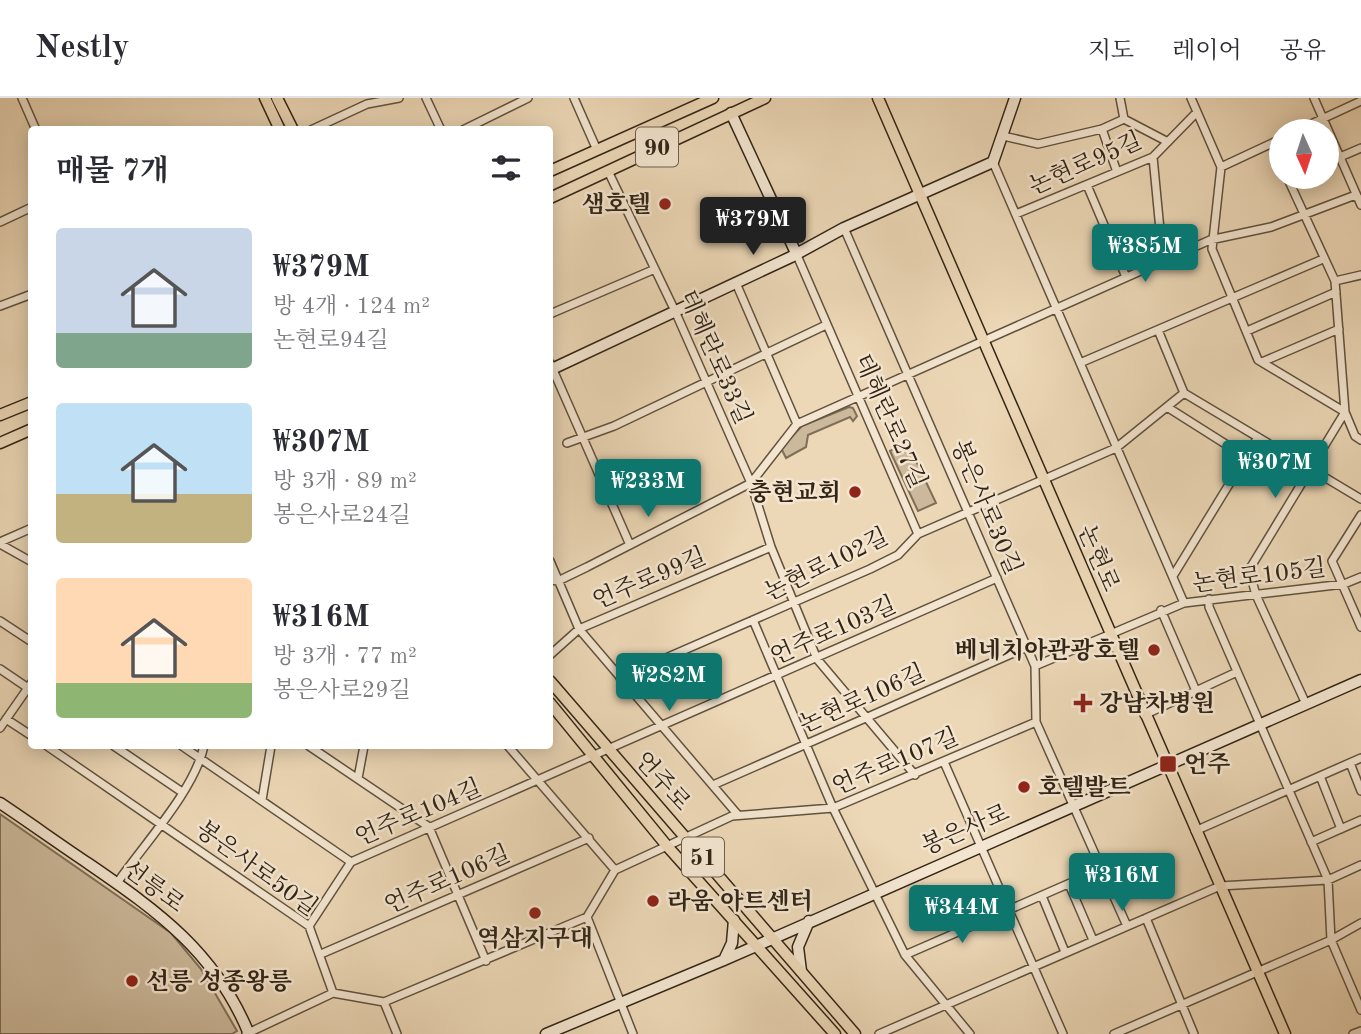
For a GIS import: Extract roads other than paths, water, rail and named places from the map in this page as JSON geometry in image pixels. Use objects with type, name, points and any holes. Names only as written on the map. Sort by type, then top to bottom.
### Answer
[{"type":"main road","points":[[265,98],[278,126]]},
{"type":"main road","points":[[277,98],[291,126]]},
{"type":"main road","name":"90","points":[[553,170],[713,98]]},
{"type":"main road","name":"논현로","points":[[878,98],[981,341],[1285,1034]]},
{"type":"main road","points":[[553,367],[736,283],[844,228],[993,162],[1015,98]]},
{"type":"main road","name":"90","points":[[553,197],[762,99]]},
{"type":"main road","name":"테헤란로27길","points":[[731,113],[796,253]]},
{"type":"main road","points":[[0,415],[28,404]]},
{"type":"main road","points":[[0,443],[28,431]]},
{"type":"main road","name":"봉은사로","points":[[546,1034],[724,960],[873,892],[1361,680]]},
{"type":"main road","name":"언주로","points":[[553,685],[855,1034]]},
{"type":"main road","name":"언주로","points":[[553,707],[667,846],[835,1034]]},
{"type":"main road","name":"선릉로","points":[[1,805],[117,883],[194,945],[215,970],[247,1033]]},
{"type":"main road","points":[[724,960],[732,943],[734,920]]},
{"type":"main road","points":[[802,971],[798,947],[809,921]]},
{"type":"street","points":[[22,98],[34,126]]},
{"type":"street","points":[[319,126],[366,101],[399,98]]},
{"type":"street","points":[[426,98],[439,126]]},
{"type":"street","points":[[471,126],[528,98]]},
{"type":"street","points":[[573,98],[597,150]]},
{"type":"street","name":"논현로95길","points":[[1120,98],[1124,119],[1168,142]]},
{"type":"street","points":[[1191,98],[1221,166],[1210,240],[1258,360],[1345,412]]},
{"type":"street","points":[[1314,98],[1322,119],[1361,101]]},
{"type":"street","name":"논현로95길","points":[[1016,214],[1153,157],[1197,112]]},
{"type":"street","points":[[1003,136],[1038,144],[1102,130],[1124,119]]},
{"type":"street","points":[[1102,130],[1117,172]]},
{"type":"street","points":[[1221,166],[1269,144]]},
{"type":"street","points":[[1360,201],[1340,157],[1361,148]]},
{"type":"street","points":[[1153,157],[1163,261]]},
{"type":"street","points":[[993,162],[1184,603]]},
{"type":"street","name":"테헤란로33길","points":[[608,171],[675,311],[751,483],[771,547],[817,659],[915,775]]},
{"type":"street","points":[[1087,185],[1126,277]]},
{"type":"street","points":[[1293,189],[1335,281],[1345,412],[1354,436],[1361,440]]},
{"type":"street","points":[[738,815],[579,629],[554,580],[630,545],[751,483],[797,424],[1210,240],[1305,216],[1353,196],[1360,201]]},
{"type":"street","points":[[0,222],[28,209]]},
{"type":"street","name":"봉은사로30길","points":[[844,228],[1035,666],[1036,722],[1127,926]]},
{"type":"street","name":"테헤란로27길","points":[[796,253],[918,534]]},
{"type":"street","points":[[1080,363],[1323,259]]},
{"type":"street","points":[[553,313],[655,269]]},
{"type":"street","points":[[1335,281],[1361,275]]},
{"type":"street","points":[[736,283],[797,424]]},
{"type":"street","points":[[1247,331],[1336,292]]},
{"type":"street","points":[[0,306],[28,296]]},
{"type":"street","points":[[568,443],[705,383],[825,325]]},
{"type":"street","points":[[1262,362],[1339,329]]},
{"type":"street","points":[[1158,330],[1184,393],[1361,499]]},
{"type":"street","points":[[553,374],[630,545]]},
{"type":"street","name":"논현로102길","points":[[620,678],[898,555],[918,534],[1115,448],[1184,393]]},
{"type":"street","points":[[1167,407],[1246,457]]},
{"type":"street","points":[[1306,704],[1256,594],[1249,570],[1345,412]]},
{"type":"street","points":[[1173,576],[1258,437]]},
{"type":"street","points":[[1361,515],[1332,561],[1361,628]]},
{"type":"street","points":[[0,543],[28,530]]},
{"type":"street","points":[[0,543],[28,560]]},
{"type":"street","name":"언주로99길","points":[[553,652],[579,629],[771,547]]},
{"type":"street","name":"논현로105길","points":[[1109,633],[1184,603],[1344,584],[1361,577]]},
{"type":"street","name":"언주로103길","points":[[608,751],[661,724],[817,659],[997,578]]},
{"type":"street","points":[[1209,599],[1209,607],[1328,880],[1331,940],[1361,1010]]},
{"type":"street","name":"논현로105길","points":[[1161,610],[1196,691]]},
{"type":"street","points":[[753,620],[833,808],[905,955],[970,1034]]},
{"type":"street","points":[[0,621],[28,639]]},
{"type":"street","points":[[1035,666],[1109,633]]},
{"type":"street","name":"논현로106길","points":[[713,785],[1027,647]]},
{"type":"street","points":[[0,669],[28,686]]},
{"type":"street","points":[[1144,715],[1237,672]]},
{"type":"street","points":[[0,728],[28,690]]},
{"type":"street","points":[[6,719],[28,733]]},
{"type":"street","name":"언주로107길","points":[[667,846],[738,815],[833,808],[1036,722]]},
{"type":"street","name":"봉은사로50길","points":[[51,749],[309,926],[333,993]]},
{"type":"street","points":[[118,749],[181,792]]},
{"type":"street","points":[[186,749],[351,862]]},
{"type":"street","points":[[117,883],[181,792],[201,759],[203,749]]},
{"type":"street","points":[[262,800],[270,749]]},
{"type":"street","points":[[318,749],[429,827],[486,961]]},
{"type":"street","points":[[358,778],[363,749]]},
{"type":"street","points":[[511,749],[615,870]]},
{"type":"street","name":"언주로104길","points":[[309,926],[351,862],[608,751]]},
{"type":"street","points":[[1195,831],[1361,758]]},
{"type":"street","points":[[944,762],[1063,1034]]},
{"type":"street","points":[[1350,763],[1361,791]]},
{"type":"street","points":[[1320,776],[1341,829]]},
{"type":"street","points":[[1311,842],[1361,820]]},
{"type":"street","name":"언주로106길","points":[[321,954],[589,838]]},
{"type":"street","points":[[247,1033],[333,993],[384,1002],[587,917],[615,870],[667,846]]},
{"type":"street","points":[[879,1034],[1220,886],[1328,880],[1361,865]]},
{"type":"street","points":[[905,955],[1100,870]]},
{"type":"street","points":[[1069,884],[1093,940]]},
{"type":"street","points":[[1042,895],[1065,952]]},
{"type":"street","points":[[587,917],[633,1034]]},
{"type":"street","points":[[1146,918],[1194,1034]]},
{"type":"street","points":[[1114,1034],[1331,940],[1361,923]]},
{"type":"street","points":[[384,1002],[397,1034]]},
{"type":"street","points":[[1353,1034],[1361,1031]]},
{"type":"place","name":"샘호텔","points":[[665,204]]},
{"type":"place","name":"충현교회","points":[[855,492]]},
{"type":"place","name":"베네치아관광호텔","points":[[1154,650]]},
{"type":"place","name":"강남차병원","points":[[1083,703]]},
{"type":"place","name":"언주","points":[[1168,764]]},
{"type":"place","name":"호텔발트","points":[[1024,787]]},
{"type":"place","name":"라움 아트센터","points":[[653,901]]},
{"type":"place","name":"역삼지구대","points":[[535,913]]},
{"type":"place","name":"선릉 성종왕릉","points":[[132,981]]}]
